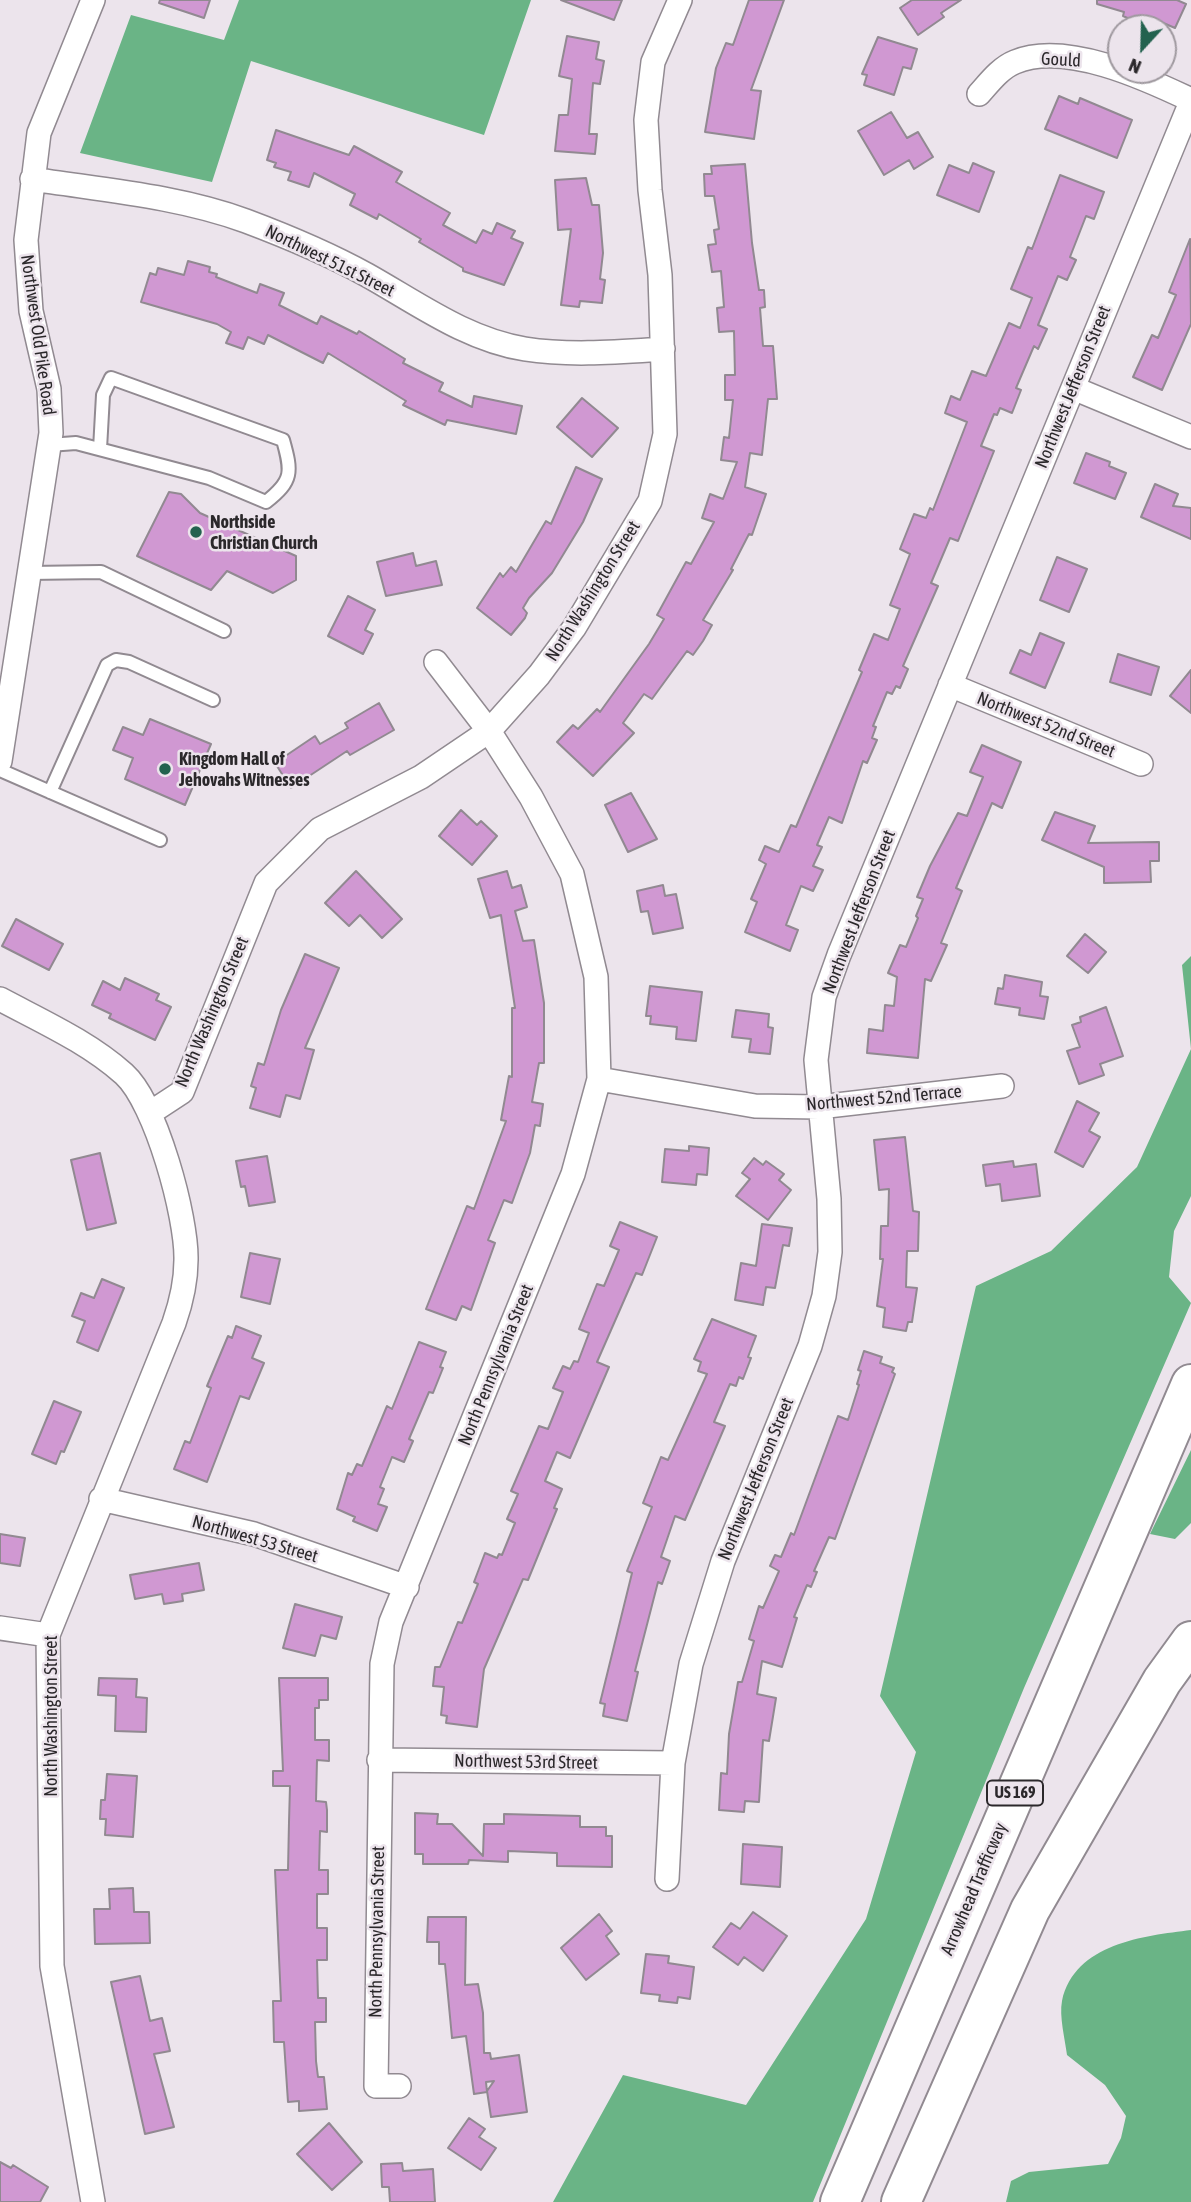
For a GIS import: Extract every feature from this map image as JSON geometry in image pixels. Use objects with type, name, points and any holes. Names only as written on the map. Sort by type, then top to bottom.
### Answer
[{"type":"highway","name":"Arrowhead Trafficway","points":[[839,2202],[1191,1384]]},
{"type":"highway","points":[[901,2202],[1030,1910],[1162,1681],[1191,1641]]},
{"type":"street","name":"Northwest Old Pike Road","points":[[0,761],[49,446],[49,389],[32,311],[26,240],[32,179],[39,133],[93,0]]},
{"type":"street","name":"North Washington Street","points":[[93,2202],[52,1966],[48,1635],[174,1323],[184,1285],[185,1233],[150,1113],[182,1092],[265,883],[320,829],[421,777],[489,731],[539,675],[575,628],[650,501],[665,434],[660,275],[650,190],[646,120],[653,62],[680,0]]},
{"type":"street","name":"Gould","points":[[979,94],[995,76],[1014,62],[1055,56],[1098,64],[1191,101]]},
{"type":"street","name":"Northwest Jefferson Street","points":[[667,1880],[673,1763],[691,1664],[705,1612],[810,1346],[824,1296],[830,1252],[829,1199],[816,1060],[824,997],[1191,101]]},
{"type":"street","name":"Northwest 51st Street","points":[[32,179],[154,198],[243,220],[365,274],[432,314],[484,338],[524,349],[578,353],[663,349]]},
{"type":"street","points":[[1073,388],[1191,437]]},
{"type":"street","name":"North Pennsylvania Street","points":[[399,2086],[376,2086],[382,1664],[391,1622],[573,1174],[599,1079],[596,977],[572,874],[531,797],[489,731],[436,662]]},
{"type":"street","name":"Northwest 52nd Street","points":[[950,685],[1141,764]]},
{"type":"street","points":[[0,999],[95,1052],[126,1076],[150,1113]]},
{"type":"street","name":"Northwest 52nd Terrace","points":[[599,1079],[755,1106],[819,1107],[1002,1087]]},
{"type":"street","name":"Northwest 53 Street","points":[[101,1499],[254,1534],[407,1587]]},
{"type":"street","points":[[0,1628],[48,1635]]},
{"type":"street","name":"Northwest 53rd Street","points":[[379,1760],[673,1763]]},
{"type":"lane","points":[[49,446],[76,443],[100,449],[209,478],[266,502],[283,488],[291,467],[283,440],[111,378],[103,395],[100,449]]},
{"type":"lane","points":[[29,573],[101,572],[224,631]]},
{"type":"lane","points":[[50,792],[107,665],[116,660],[129,662],[213,700]]},
{"type":"lane","points":[[0,770],[160,840]]},
{"type":"green space","points":[[239,0],[531,0],[484,135],[251,61],[212,182],[80,153],[131,15],[224,40]]},
{"type":"green space","points":[[1191,956],[1191,1049],[1182,965]]},
{"type":"green space","points":[[1191,1049],[1191,1196],[1174,1231],[1169,1277],[1191,1303],[1024,1688],[813,2202],[553,2202],[623,2075],[746,2105],[866,1919],[916,1752],[880,1696],[976,1286],[1051,1251],[1137,1167]]},
{"type":"green space","points":[[1191,1450],[1191,1523],[1175,1539],[1150,1534]]},
{"type":"green space","points":[[1191,1930],[1191,2202],[1006,2202],[1011,2181],[1029,2172],[1108,2164],[1121,2138],[1126,2116],[1105,2085],[1067,2055],[1061,2007],[1069,1982],[1081,1966],[1114,1946],[1153,1935]]},
{"type":"building","points":[[160,0],[210,0],[204,18],[159,3]]},
{"type":"building","points":[[561,0],[622,0],[614,20]]},
{"type":"building","points":[[749,0],[784,0],[751,90],[761,91],[754,139],[705,132],[716,68],[726,43],[733,45]]},
{"type":"building","points":[[912,0],[961,0],[941,13],[944,17],[918,35],[900,8]]},
{"type":"building","points":[[1097,0],[1177,0],[1186,4],[1177,24],[1177,14],[1124,14],[1097,4]]},
{"type":"building","points":[[567,36],[599,42],[596,59],[604,61],[600,84],[593,83],[589,134],[597,134],[595,154],[555,151],[559,115],[568,115],[572,79],[559,76]]},
{"type":"building","points":[[878,37],[917,49],[911,69],[903,67],[894,95],[864,85],[867,75],[862,74]]},
{"type":"building","points":[[1059,96],[1078,104],[1080,98],[1132,120],[1117,158],[1045,129]]},
{"type":"building","points":[[891,112],[907,138],[918,132],[933,157],[914,169],[909,160],[884,175],[858,131]]},
{"type":"building","points":[[276,130],[349,155],[354,146],[402,172],[396,182],[450,213],[443,225],[476,243],[483,230],[492,234],[497,223],[515,231],[511,238],[523,243],[504,285],[463,271],[463,268],[419,242],[421,239],[379,214],[377,219],[350,205],[355,194],[314,173],[309,187],[288,180],[291,172],[274,167],[276,163],[267,160]]},
{"type":"building","points":[[973,163],[994,172],[979,212],[937,195],[949,165],[969,173]]},
{"type":"building","points":[[745,164],[759,290],[764,290],[765,307],[760,308],[763,346],[773,346],[777,399],[768,399],[762,455],[750,453],[745,487],[766,494],[752,535],[749,534],[731,569],[733,570],[703,620],[712,625],[703,641],[693,655],[687,651],[652,699],[644,694],[623,723],[634,733],[593,776],[557,742],[573,725],[578,729],[597,709],[600,712],[649,644],[664,619],[657,615],[686,562],[691,564],[714,522],[702,518],[710,494],[723,499],[737,462],[721,460],[724,437],[729,438],[733,400],[725,400],[725,375],[735,375],[734,331],[719,332],[717,308],[724,307],[721,271],[712,272],[708,245],[716,244],[714,230],[719,229],[714,196],[705,196],[704,174],[712,174],[711,166]]},
{"type":"building","points":[[1060,175],[1104,192],[1094,219],[1086,216],[1070,257],[1076,260],[1067,280],[1058,276],[1038,325],[1047,329],[1038,349],[1034,346],[1016,388],[1021,390],[1012,413],[1000,408],[997,415],[994,414],[981,446],[994,451],[958,541],[950,538],[931,583],[938,586],[903,666],[908,669],[900,688],[896,686],[892,694],[887,692],[873,726],[876,727],[872,738],[877,740],[867,763],[863,761],[842,823],[829,817],[817,845],[822,847],[813,866],[823,870],[813,891],[801,886],[786,925],[798,930],[790,951],[745,932],[757,902],[751,899],[766,864],[759,860],[765,846],[779,852],[791,825],[796,827],[862,672],[859,670],[874,634],[888,640],[900,609],[890,605],[910,554],[900,549],[914,514],[926,518],[930,508],[933,510],[967,422],[945,413],[951,396],[960,400],[972,371],[986,376],[1009,323],[1020,328],[1032,298],[1011,289],[1028,247],[1032,249]]},
{"type":"building","points":[[586,178],[592,205],[599,205],[603,253],[600,279],[605,280],[602,303],[580,301],[579,307],[561,305],[571,229],[558,230],[555,180]]},
{"type":"building","points":[[1190,239],[1191,324],[1162,390],[1133,377],[1152,335],[1158,338],[1176,295],[1169,292]]},
{"type":"building","points":[[188,261],[210,267],[209,272],[217,274],[216,277],[257,293],[260,284],[284,293],[279,305],[317,324],[321,316],[357,334],[359,331],[405,359],[403,363],[443,383],[439,391],[472,407],[474,396],[522,406],[516,434],[447,420],[445,425],[403,405],[406,401],[328,353],[323,363],[268,335],[264,344],[248,337],[243,349],[226,343],[231,332],[217,324],[141,302],[150,273],[156,275],[158,268],[184,275]]},
{"type":"building","points":[[582,398],[618,428],[592,457],[557,427]]},
{"type":"building","points":[[1086,453],[1110,462],[1109,466],[1126,473],[1115,499],[1074,483]]},
{"type":"building","points":[[576,467],[602,479],[583,522],[552,573],[529,598],[523,608],[527,613],[525,618],[511,635],[477,608],[500,573],[503,577],[511,567],[516,572],[546,521],[551,524]]},
{"type":"building","points":[[1155,484],[1178,494],[1173,506],[1191,508],[1191,539],[1141,517]]},
{"type":"building","name":"Northside Christian Church","points":[[169,492],[181,494],[200,513],[296,556],[296,580],[273,593],[227,571],[211,590],[137,556]]},
{"type":"building","points":[[413,553],[416,566],[436,561],[442,585],[386,596],[377,562]]},
{"type":"building","points":[[1057,557],[1087,569],[1069,612],[1040,600]]},
{"type":"building","points":[[348,596],[375,610],[365,630],[373,634],[363,654],[328,636]]},
{"type":"building","points":[[1040,633],[1064,643],[1045,688],[1010,673],[1020,650],[1031,655]]},
{"type":"building","points":[[1118,654],[1159,667],[1151,695],[1110,682]]},
{"type":"building","points":[[1191,670],[1191,713],[1170,696]]},
{"type":"building","points":[[379,703],[394,730],[350,755],[347,751],[291,788],[275,763],[315,736],[320,744],[348,728],[345,723]]},
{"type":"building","name":"Kingdom Hall of Jehovahs Witnesses","points":[[150,719],[211,744],[185,805],[125,779],[133,758],[113,750],[123,727],[143,735]]},
{"type":"building","points":[[982,745],[1021,762],[1002,808],[992,803],[956,888],[962,891],[941,943],[947,945],[931,981],[925,979],[918,1058],[867,1053],[869,1029],[883,1031],[885,1005],[894,1006],[897,977],[888,973],[900,945],[906,947],[918,918],[916,916],[923,899],[917,897],[930,866],[958,813],[967,816],[983,777],[970,772]]},
{"type":"building","points":[[631,793],[657,839],[628,852],[605,805]]},
{"type":"building","points":[[461,810],[477,825],[481,821],[497,836],[472,865],[439,836]]},
{"type":"building","points":[[1055,812],[1095,826],[1088,843],[1159,842],[1159,861],[1150,861],[1151,882],[1104,883],[1104,867],[1042,840]]},
{"type":"building","points":[[356,871],[402,919],[382,938],[360,915],[349,926],[325,903]]},
{"type":"building","points":[[507,871],[512,888],[521,885],[527,907],[515,911],[523,941],[534,940],[544,1003],[544,1063],[539,1063],[532,1102],[543,1104],[540,1126],[535,1125],[530,1153],[512,1203],[504,1200],[488,1240],[495,1243],[471,1310],[462,1306],[456,1320],[426,1309],[467,1206],[474,1209],[506,1121],[501,1120],[509,1076],[512,1077],[512,1008],[515,1008],[501,915],[490,918],[478,879]]},
{"type":"building","points":[[663,885],[665,896],[676,894],[683,928],[653,934],[648,911],[641,912],[637,891]]},
{"type":"building","points":[[16,919],[63,944],[49,970],[2,946]]},
{"type":"building","points":[[1085,934],[1106,952],[1088,973],[1067,956]]},
{"type":"building","points":[[305,954],[339,968],[305,1048],[314,1050],[300,1099],[286,1095],[280,1117],[250,1108],[256,1088],[251,1086],[258,1063],[264,1065],[281,1010]]},
{"type":"building","points":[[1005,975],[1042,982],[1040,996],[1048,997],[1044,1019],[1019,1015],[1020,1008],[995,1004],[998,988],[1003,989]]},
{"type":"building","points":[[125,978],[159,994],[156,1000],[171,1007],[155,1040],[109,1018],[111,1014],[92,1005],[103,981],[120,990]]},
{"type":"building","points":[[650,986],[702,992],[696,1041],[676,1039],[677,1027],[650,1024],[651,1016],[646,1016]]},
{"type":"building","points":[[1106,1007],[1123,1056],[1100,1064],[1104,1075],[1079,1084],[1067,1051],[1080,1047],[1072,1025],[1081,1022],[1080,1017]]},
{"type":"building","points":[[736,1010],[769,1014],[768,1027],[773,1028],[770,1054],[749,1052],[751,1039],[732,1037]]},
{"type":"building","points":[[1077,1101],[1099,1113],[1089,1131],[1100,1137],[1083,1167],[1055,1152]]},
{"type":"building","points":[[905,1137],[913,1211],[919,1212],[918,1251],[907,1251],[906,1287],[917,1288],[912,1322],[908,1322],[906,1331],[883,1327],[885,1308],[877,1306],[883,1259],[880,1259],[881,1226],[888,1226],[889,1189],[879,1190],[874,1140]]},
{"type":"building","points":[[689,1146],[709,1148],[707,1175],[697,1174],[696,1185],[662,1182],[665,1149],[689,1151]]},
{"type":"building","points":[[100,1153],[116,1223],[87,1230],[71,1160]]},
{"type":"building","points":[[267,1156],[275,1202],[249,1206],[245,1186],[241,1187],[236,1161]]},
{"type":"building","points":[[754,1158],[763,1165],[766,1161],[784,1174],[779,1180],[791,1190],[768,1220],[736,1196],[750,1179],[742,1173]]},
{"type":"building","points":[[1013,1161],[1014,1167],[1036,1164],[1040,1196],[1002,1201],[1000,1184],[986,1186],[983,1165]]},
{"type":"building","points":[[620,1222],[657,1237],[642,1275],[636,1273],[597,1362],[609,1367],[570,1458],[557,1452],[545,1481],[562,1489],[554,1508],[557,1509],[528,1580],[523,1579],[484,1669],[477,1727],[446,1723],[447,1716],[441,1715],[444,1687],[433,1686],[435,1667],[440,1667],[458,1622],[462,1623],[478,1584],[474,1582],[485,1553],[497,1558],[499,1554],[502,1555],[515,1523],[507,1519],[518,1494],[511,1491],[539,1426],[548,1429],[563,1392],[553,1388],[563,1366],[570,1369],[574,1361],[578,1362],[589,1333],[579,1329],[597,1284],[604,1286],[619,1250],[610,1246]]},
{"type":"building","points":[[762,1224],[792,1228],[789,1246],[783,1245],[775,1288],[766,1287],[763,1305],[735,1300],[741,1263],[756,1266]]},
{"type":"building","points":[[250,1253],[280,1259],[270,1304],[241,1297]]},
{"type":"building","points":[[102,1279],[124,1288],[98,1351],[77,1342],[85,1321],[72,1316],[81,1293],[94,1298]]},
{"type":"building","points":[[712,1319],[756,1336],[748,1357],[751,1358],[743,1379],[739,1377],[736,1386],[730,1384],[714,1422],[725,1426],[685,1520],[675,1516],[661,1557],[670,1561],[662,1584],[658,1582],[635,1671],[638,1672],[627,1721],[603,1716],[605,1704],[600,1703],[632,1573],[627,1571],[652,1507],[643,1503],[661,1457],[668,1460],[707,1374],[698,1371],[701,1362],[694,1359]]},
{"type":"building","points":[[236,1326],[261,1336],[252,1358],[264,1363],[249,1399],[240,1396],[207,1482],[174,1469],[185,1441],[190,1443],[211,1388],[207,1386],[228,1336],[232,1338]]},
{"type":"building","points":[[419,1342],[446,1352],[440,1367],[443,1368],[433,1393],[429,1392],[409,1439],[413,1441],[404,1462],[392,1457],[380,1487],[384,1489],[378,1504],[387,1507],[377,1531],[353,1521],[355,1517],[337,1509],[348,1473],[352,1475],[357,1464],[362,1466],[387,1406],[392,1409]]},
{"type":"building","points":[[864,1351],[882,1357],[880,1363],[894,1368],[892,1372],[895,1374],[835,1539],[829,1537],[814,1571],[817,1572],[811,1587],[807,1585],[794,1617],[797,1618],[782,1667],[762,1661],[757,1694],[776,1698],[769,1741],[763,1740],[759,1802],[745,1801],[744,1812],[719,1810],[721,1773],[727,1774],[729,1734],[738,1682],[742,1682],[754,1641],[749,1639],[759,1606],[763,1608],[779,1571],[770,1566],[775,1555],[781,1557],[791,1533],[794,1535],[838,1416],[848,1420],[859,1385],[857,1384],[861,1371],[858,1370]]},
{"type":"building","points":[[54,1401],[81,1412],[56,1464],[32,1454]]},
{"type":"building","points":[[0,1534],[25,1538],[20,1566],[0,1563]]},
{"type":"building","points":[[199,1563],[204,1590],[182,1594],[183,1601],[164,1604],[162,1594],[135,1599],[130,1575]]},
{"type":"building","points":[[295,1604],[342,1617],[336,1639],[321,1635],[315,1656],[283,1648]]},
{"type":"building","points":[[99,1678],[137,1679],[136,1697],[147,1698],[146,1732],[115,1731],[116,1696],[98,1695]]},
{"type":"building","points":[[279,1678],[328,1678],[328,1700],[319,1700],[319,1708],[315,1708],[315,1740],[329,1740],[329,1761],[317,1760],[316,1801],[326,1802],[327,1810],[327,1832],[320,1831],[319,1870],[328,1870],[328,1894],[317,1894],[317,1928],[327,1928],[327,1960],[317,1960],[318,1998],[326,1998],[326,2022],[315,2022],[318,2077],[324,2077],[327,2109],[299,2111],[299,2101],[288,2102],[284,2042],[274,2042],[273,2001],[281,2001],[275,1870],[288,1870],[290,1786],[273,1786],[273,1771],[283,1771]]},
{"type":"building","points":[[107,1774],[137,1776],[133,1837],[105,1835],[106,1819],[100,1819]]},
{"type":"building","points":[[415,1813],[438,1814],[437,1824],[452,1824],[483,1856],[484,1824],[504,1824],[504,1814],[580,1816],[580,1827],[606,1827],[606,1836],[612,1836],[612,1867],[557,1866],[557,1853],[508,1851],[508,1862],[469,1860],[468,1864],[423,1864],[423,1854],[415,1854]]},
{"type":"building","points":[[743,1844],[782,1847],[780,1887],[741,1884]]},
{"type":"building","points":[[133,1888],[134,1912],[149,1912],[150,1943],[95,1944],[94,1909],[110,1909],[109,1889]]},
{"type":"building","points":[[753,1912],[787,1936],[763,1971],[744,1957],[738,1965],[713,1947],[731,1923],[740,1929]]},
{"type":"building","points":[[599,1914],[612,1931],[606,1936],[619,1954],[586,1980],[561,1948]]},
{"type":"building","points":[[428,1917],[466,1917],[465,1985],[478,1984],[483,2013],[484,2053],[490,2053],[491,2059],[519,2055],[527,2112],[491,2117],[487,2091],[494,2081],[486,2082],[487,2092],[474,2094],[466,2036],[452,2038],[445,1964],[439,1964],[439,1942],[427,1942]]},
{"type":"building","points":[[646,1954],[669,1956],[668,1963],[694,1967],[690,1999],[678,1997],[677,2003],[659,2001],[660,1995],[641,1993]]},
{"type":"building","points":[[140,1976],[150,2021],[162,2018],[170,2051],[154,2054],[174,2127],[145,2134],[111,1982]]},
{"type":"building","points":[[469,2118],[485,2129],[479,2137],[496,2148],[481,2170],[448,2148]]},
{"type":"building","points":[[329,2123],[362,2162],[332,2190],[297,2154]]},
{"type":"building","points":[[0,2162],[11,2168],[13,2165],[48,2187],[40,2202],[0,2202]]},
{"type":"building","points":[[402,2163],[403,2171],[433,2169],[435,2202],[390,2202],[389,2187],[382,2187],[381,2164]]},
{"type":"place","name":"Northside Christian Church","points":[[196,532]]},
{"type":"place","name":"Kingdom Hall of Jehovahs Witnesses","points":[[165,769]]}]
